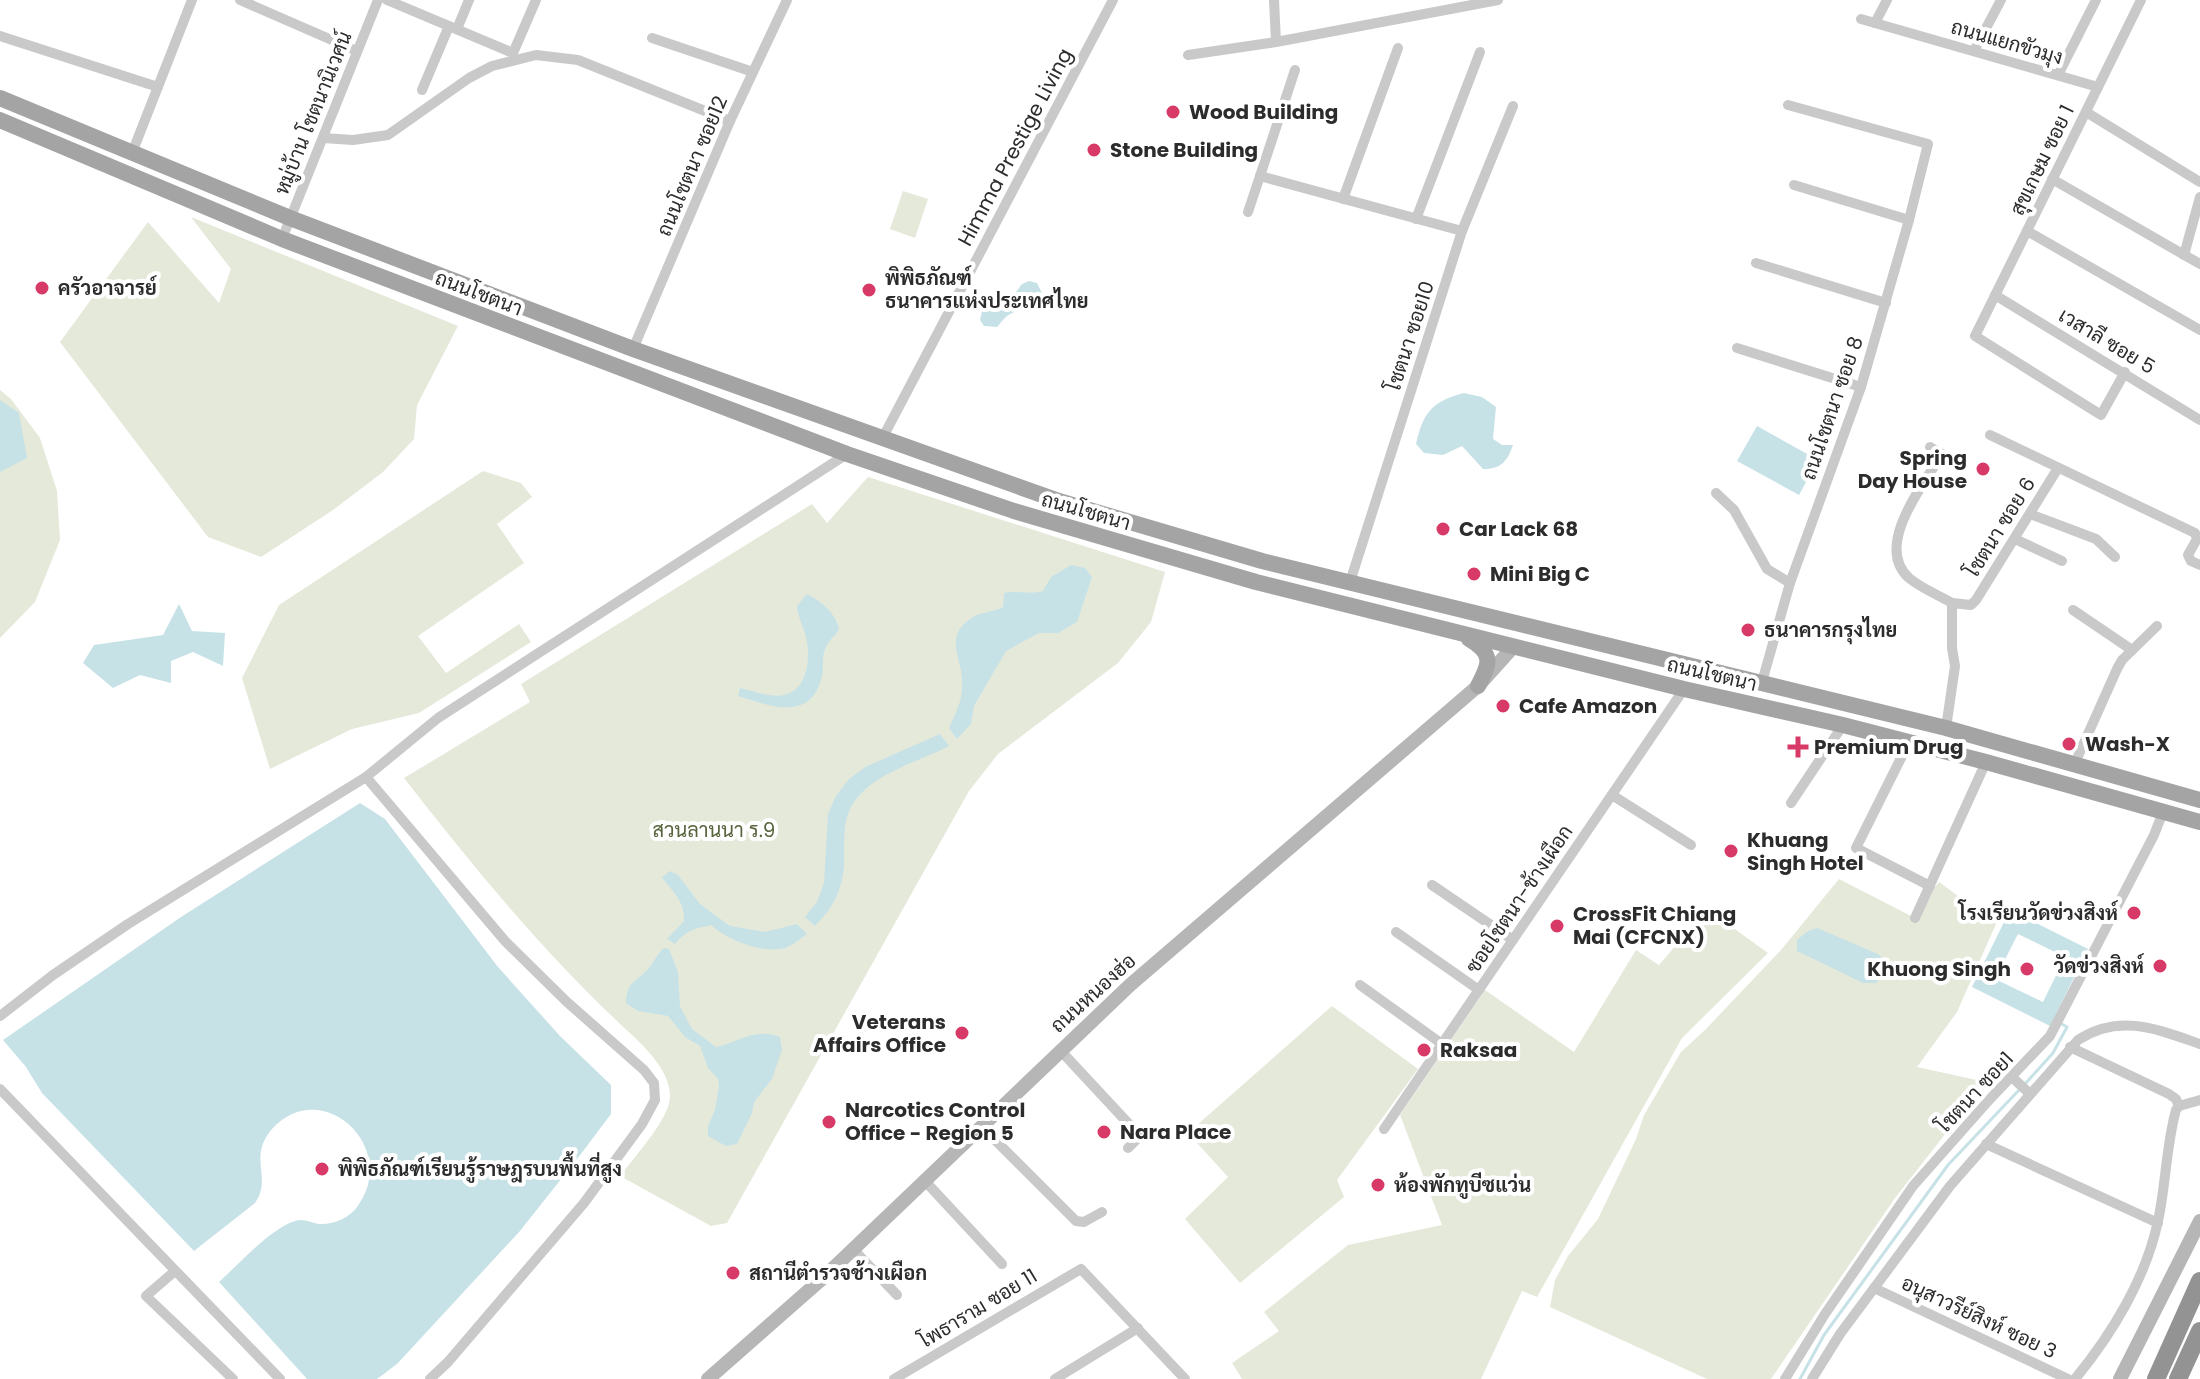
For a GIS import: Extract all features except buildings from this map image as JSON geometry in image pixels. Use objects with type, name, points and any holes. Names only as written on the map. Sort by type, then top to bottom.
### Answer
[{"type":"highway","points":[[2156,1379],[2200,1281]]},
{"type":"highway","points":[[2178,1379],[2200,1331]]},
{"type":"main road","name":"ถนนโชตนา","points":[[0,98],[290,218],[633,349],[1023,489],[1262,561],[1946,728],[2200,800]]},
{"type":"main road","name":"ถนนโชตนา","points":[[0,120],[282,239],[847,454],[1014,511],[1256,582],[1684,689],[1843,725],[2200,822]]},
{"type":"main road","points":[[1256,582],[1262,561]]},
{"type":"main road","points":[[1514,646],[1519,623]]},
{"type":"main road","points":[[1461,634],[1480,645],[1488,655],[1488,667],[1478,686]]},
{"type":"main road","name":"ถนนหนองฮ่อ","points":[[708,1379],[853,1249],[1130,985],[1478,686],[1514,646]]},
{"type":"main road","points":[[2120,1379],[2200,1221]]},
{"type":"street","points":[[132,153],[192,0]]},
{"type":"street","points":[[240,0],[357,51]]},
{"type":"street","name":"หมู่บ้าน โชตนานิเวศน์","points":[[282,239],[378,0]]},
{"type":"street","points":[[387,0],[513,53],[536,0]]},
{"type":"street","points":[[422,90],[469,0]]},
{"type":"street","name":"ถนนโชตนา ซอย12","points":[[633,349],[730,121],[787,0]]},
{"type":"street","name":"Himma Prestige Living","points":[[882,439],[1113,0]]},
{"type":"street","points":[[1274,0],[1276,42]]},
{"type":"street","points":[[1188,55],[1276,42],[1498,0]]},
{"type":"street","points":[[1875,23],[1887,0]]},
{"type":"street","points":[[1974,51],[2001,0]]},
{"type":"street","points":[[2058,75],[2096,0]]},
{"type":"street","name":"สุขเกษม ซอย 1","points":[[2125,372],[2101,415],[1975,336],[2141,0]]},
{"type":"street","name":"ถนนแยกขัวมุง","points":[[1861,19],[2098,87]]},
{"type":"street","points":[[0,36],[158,87]]},
{"type":"street","points":[[652,38],[753,72]]},
{"type":"street","points":[[1343,199],[1398,48]]},
{"type":"street","points":[[1416,219],[1480,52]]},
{"type":"street","points":[[323,138],[353,140],[388,135],[469,78],[492,66],[536,55],[578,60],[730,121]]},
{"type":"street","points":[[1248,212],[1295,70]]},
{"type":"street","name":"ถนนโชตนา ซอย 8","points":[[1762,682],[1790,583],[1861,387],[1928,144],[1788,105]]},
{"type":"street","name":"โชตนา ซอย10","points":[[1350,582],[1462,231],[1513,106]]},
{"type":"street","points":[[2086,112],[2200,182]]},
{"type":"street","points":[[1260,176],[1462,231]]},
{"type":"street","points":[[2052,179],[2200,264]]},
{"type":"street","points":[[1794,185],[1909,220]]},
{"type":"street","points":[[2184,255],[2200,197]]},
{"type":"street","points":[[2027,231],[2200,330]]},
{"type":"street","points":[[1756,263],[1886,303]]},
{"type":"street","name":"เวสาลี ซอย 5","points":[[1995,295],[2200,420]]},
{"type":"street","points":[[1737,348],[1861,387]]},
{"type":"street","points":[[1990,435],[2195,533],[2197,539],[2188,555],[2191,561],[2200,565]]},
{"type":"street","points":[[1930,447],[1942,454],[1903,520],[1897,537],[1897,557],[1908,577],[1952,603],[1955,666],[1946,728]]},
{"type":"street","points":[[0,1016],[128,924],[366,777],[438,718],[847,454]]},
{"type":"street","name":"โชตนา ซอย 6","points":[[1952,603],[1971,605],[1976,600],[2058,468]]},
{"type":"street","points":[[1716,493],[1734,510],[1767,569],[1790,583]]},
{"type":"street","points":[[2030,514],[2096,539],[2115,557]]},
{"type":"street","points":[[2015,539],[2062,561]]},
{"type":"street","points":[[2073,610],[2132,650]]},
{"type":"street","points":[[2075,763],[2117,669],[2157,626]]},
{"type":"street","name":"ซอยโชตนา-ช้างเผือก","points":[[1384,1129],[1684,689]]},
{"type":"street","points":[[1791,803],[1843,725]]},
{"type":"street","points":[[1909,742],[1856,848],[1930,886]]},
{"type":"street","points":[[1915,918],[1986,762]]},
{"type":"street","points":[[366,777],[505,941],[567,1002],[644,1070],[654,1083],[655,1100],[642,1124],[584,1203],[430,1379]]},
{"type":"street","points":[[1612,795],[1691,845]]},
{"type":"street","name":"โชตนา ซอย1","points":[[1785,1379],[1825,1314],[1913,1186],[2059,1022],[2163,812]]},
{"type":"street","points":[[1432,885],[1513,940]]},
{"type":"street","points":[[1396,932],[1479,990]]},
{"type":"street","points":[[1360,985],[1442,1044]]},
{"type":"street","points":[[1812,1379],[1840,1334],[1950,1186],[2070,1047],[2094,1031],[2123,1024],[2148,1026],[2200,1044]]},
{"type":"street","points":[[2070,1047],[2169,1094],[2179,1106],[2173,1119],[2158,1223],[2150,1250],[2105,1339],[2075,1379]]},
{"type":"street","points":[[1060,1050],[1140,1136],[1128,1148]]},
{"type":"street","points":[[2012,1077],[2030,1094]]},
{"type":"street","points":[[0,1089],[280,1379]]},
{"type":"street","points":[[2179,1106],[2200,1100]]},
{"type":"street","points":[[982,1127],[1076,1221],[1084,1222],[1102,1212]]},
{"type":"street","points":[[1986,1144],[2158,1223]]},
{"type":"street","points":[[925,1181],[1002,1264]]},
{"type":"street","points":[[853,1249],[897,1295]]},
{"type":"street","name":"โพธาราม ซอย 11","points":[[894,1379],[1081,1269],[1138,1328]]},
{"type":"street","points":[[175,1271],[146,1296],[233,1379]]},
{"type":"street","name":"อนุสาวรีย์สิงห์ ซอย 3","points":[[1874,1288],[2068,1379]]},
{"type":"street","points":[[1055,1379],[1138,1328],[1185,1379]]},
{"type":"green space","points":[[903,191],[928,199],[915,238],[890,229]]},
{"type":"green space","points":[[191,217],[458,326],[417,405],[414,439],[383,472],[333,510],[261,557],[208,537],[60,342],[148,222],[219,303],[231,269]]},
{"type":"green space","points":[[0,390],[11,399],[40,438],[57,491],[60,540],[35,602],[0,638]]},
{"type":"green space","points":[[483,471],[521,483],[532,497],[497,524],[524,563],[418,636],[446,673],[519,624],[531,642],[419,713],[352,729],[270,769],[242,678],[279,605]]},
{"type":"green space","name":"สวนลานนา ร.9","points":[[868,477],[1165,572],[1151,622],[1118,663],[998,754],[969,791],[727,1223],[711,1226],[620,1176],[659,1125],[669,1103],[668,1083],[658,1063],[533,934],[404,778],[530,702],[521,684],[812,504],[827,523]]},
{"type":"green space","points":[[1839,879],[1911,916],[1939,882],[1996,924],[1957,1012],[1917,1067],[1986,1082],[1895,1198],[1771,1379],[1707,1379],[1550,1307],[1555,1280],[1568,1256],[1598,1219],[1644,1115],[1681,1052],[1781,950]]},
{"type":"green space","points":[[1707,909],[1768,953],[1682,1038],[1537,1297],[1522,1291],[1481,1379],[1242,1379],[1232,1363],[1279,1331],[1264,1312],[1348,1245],[1442,1225],[1400,1115],[1485,990],[1574,1052],[1636,950],[1659,965]]},
{"type":"green space","points":[[1332,1006],[1418,1069],[1337,1180],[1344,1197],[1240,1283],[1185,1219],[1228,1177],[1188,1133]]},
{"type":"water","points":[[1029,281],[1037,283],[1042,293],[1038,298],[1007,316],[997,327],[984,326],[980,320],[988,302],[1010,300],[1022,284]]},
{"type":"water","points":[[1464,393],[1482,397],[1496,407],[1493,439],[1502,445],[1513,445],[1506,460],[1499,466],[1483,469],[1462,446],[1443,455],[1424,453],[1416,444],[1422,424],[1431,410],[1444,400]]},
{"type":"water","points":[[0,400],[19,413],[27,458],[0,472]]},
{"type":"water","points":[[1757,426],[1818,460],[1799,495],[1737,461]]},
{"type":"water","points":[[1071,565],[1085,568],[1092,577],[1077,622],[1058,633],[1039,633],[1006,651],[974,706],[971,724],[957,739],[949,728],[962,692],[956,649],[958,632],[973,617],[1003,607],[1004,593],[1043,591],[1051,577]]},
{"type":"water","points":[[807,594],[828,609],[839,630],[825,649],[817,691],[799,706],[788,707],[763,704],[738,696],[740,688],[779,696],[798,687],[805,674],[808,650],[797,606]]},
{"type":"water","points":[[179,604],[192,631],[225,633],[223,666],[193,652],[171,661],[171,683],[140,675],[113,688],[83,663],[94,645],[163,635]]},
{"type":"water","points":[[940,734],[949,746],[885,775],[854,802],[845,825],[841,884],[831,906],[815,926],[805,917],[817,902],[824,883],[828,814],[836,796],[849,779],[865,767]]},
{"type":"water","points":[[360,803],[385,819],[498,967],[560,1036],[611,1085],[611,1114],[520,1231],[397,1364],[377,1379],[307,1379],[219,1282],[265,1239],[285,1225],[298,1220],[319,1224],[335,1222],[357,1207],[368,1184],[369,1162],[363,1142],[350,1125],[332,1114],[313,1110],[292,1114],[272,1129],[261,1149],[262,1185],[255,1203],[194,1251],[42,1093],[26,1067],[3,1040],[181,917]]},
{"type":"water","points":[[670,871],[678,875],[700,904],[730,926],[765,932],[797,924],[807,934],[785,948],[766,949],[736,940],[711,925],[687,933],[675,944],[667,939],[684,921],[684,914],[677,897],[662,877]]},
{"type":"water","points":[[2010,910],[2088,949],[2050,1026],[1972,987]],"holes":[[[2018,934],[2065,957],[2043,1002],[1995,979]]]},
{"type":"water","points":[[1817,928],[1878,954],[1888,962],[1886,972],[1876,983],[1863,983],[1797,951],[1797,940]]},
{"type":"water","points":[[664,948],[669,949],[678,972],[680,1006],[692,1029],[716,1047],[755,1034],[780,1037],[782,1050],[772,1079],[754,1102],[737,1144],[726,1146],[708,1136],[719,1086],[700,1046],[685,1037],[668,1016],[638,1011],[626,1003],[630,987]]},
{"type":"waterway","points":[[2025,1084],[2053,1053],[2067,1027],[2053,1019]]},
{"type":"waterway","points":[[1800,1379],[1824,1335],[1948,1165],[2019,1090]]},
{"type":"place","name":"Wood Building","points":[[1173,112]]},
{"type":"place","name":"Stone Building","points":[[1094,150]]},
{"type":"place","name":"ครัวอาจารย์","points":[[42,288]]},
{"type":"place","name":"พิพิธภัณฑ์ ธนาคารแห่งประเทศไทย","points":[[869,290]]},
{"type":"place","name":"Spring Day House","points":[[1983,469]]},
{"type":"place","name":"Car Lack 68","points":[[1443,529]]},
{"type":"place","name":"Mini Big C","points":[[1474,574]]},
{"type":"place","name":"ธนาคารกรุงไทย","points":[[1748,630]]},
{"type":"place","name":"Cafe Amazon","points":[[1503,706]]},
{"type":"place","name":"Wash-X","points":[[2069,744]]},
{"type":"place","name":"Premium Drug","points":[[1798,747]]},
{"type":"place","name":"Khuang Singh Hotel","points":[[1731,851]]},
{"type":"place","name":"โรงเรียนวัดข่วงสิงห์","points":[[2134,913]]},
{"type":"place","name":"CrossFit Chiang Mai (CFCNX)","points":[[1557,926]]},
{"type":"place","name":"วัดข่วงสิงห์","points":[[2160,966]]},
{"type":"place","name":"Khuong Singh","points":[[2027,969]]},
{"type":"place","name":"Veterans Affairs Office","points":[[962,1033]]},
{"type":"place","name":"Raksaa","points":[[1424,1050]]},
{"type":"place","name":"Narcotics Control Office - Region 5","points":[[829,1122]]},
{"type":"place","name":"Nara Place","points":[[1104,1132]]},
{"type":"place","name":"พิพิธภัณฑ์เรียนรู้ราษฎรบนพื้นที่สูง","points":[[322,1169]]},
{"type":"place","name":"ห้องพักทูบีซแว่น","points":[[1378,1185]]},
{"type":"place","name":"สถานีตำรวจช้างเผือก","points":[[733,1273]]}]
